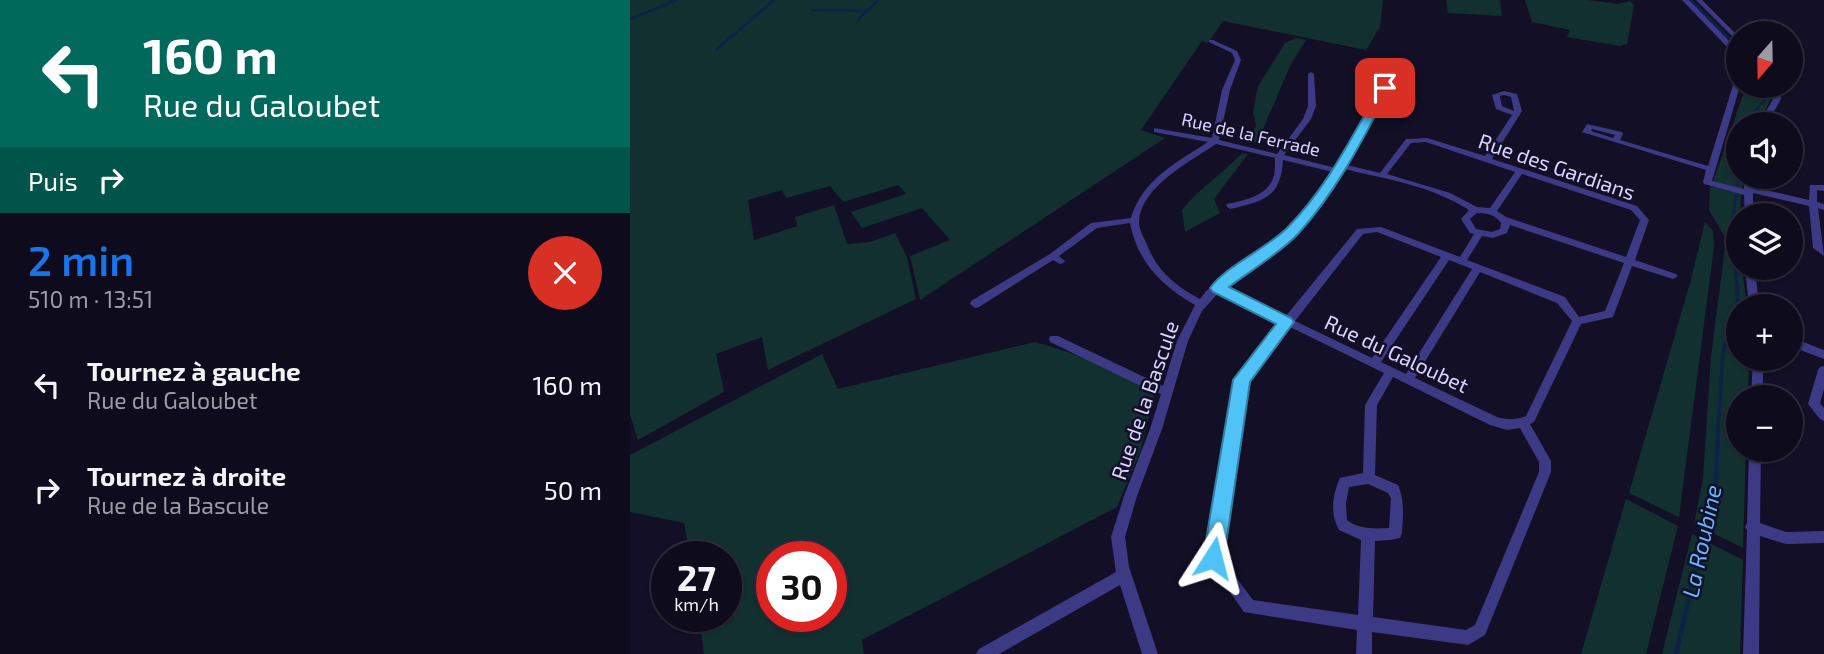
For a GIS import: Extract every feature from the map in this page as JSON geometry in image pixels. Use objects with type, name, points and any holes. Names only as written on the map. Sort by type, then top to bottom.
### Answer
[{"type":"street","points":[[1685,0],[1726,42]]},
{"type":"street","points":[[1699,0],[1726,28]]},
{"type":"street","points":[[1201,304],[1168,286],[1155,272],[1146,256],[1134,220],[1139,206],[1155,186],[1215,141],[1226,90],[1238,60],[1235,52],[1211,41]]},
{"type":"street","name":"Rue de la Bascule","points":[[1150,654],[1145,630],[1118,553],[1118,537],[1186,334],[1201,304],[1291,233],[1340,168],[1384,92],[1385,88],[1370,61]]},
{"type":"street","points":[[1230,206],[1251,201],[1270,191],[1278,176],[1279,156],[1307,119],[1312,106],[1311,74]]},
{"type":"street","points":[[1733,98],[1710,169],[1711,183],[1824,207]]},
{"type":"street","points":[[1487,160],[1516,114]]},
{"type":"street","name":"Rue de la Ferrade","points":[[1157,130],[1382,176],[1466,203],[1475,210],[1492,212]]},
{"type":"street","name":"Rue des Gardians","points":[[1382,176],[1409,141],[1427,140],[1634,208],[1645,220],[1609,314],[1577,321]]},
{"type":"street","points":[[1616,141],[1710,169]]},
{"type":"street","points":[[1520,170],[1492,212],[1503,219],[1672,276]]},
{"type":"street","points":[[1824,188],[1813,187],[1818,248],[1824,253]]},
{"type":"street","points":[[1748,191],[1748,203]]},
{"type":"street","points":[[1475,210],[1466,215],[1465,223],[1479,233],[1499,234],[1506,228],[1503,219]]},
{"type":"street","points":[[975,304],[1056,258],[1094,225],[1134,220]]},
{"type":"street","points":[[1378,229],[1447,255],[1561,300],[1577,321],[1530,419],[1524,422],[1545,461],[1545,472],[1480,630],[1473,637],[1460,639],[1364,622],[1249,607],[1213,558],[1242,380],[1360,231],[1378,229]]},
{"type":"street","points":[[1462,261],[1479,233]]},
{"type":"street","points":[[1374,364],[1447,255]]},
{"type":"street","points":[[1409,379],[1478,268]]},
{"type":"street","name":"Rue du Galoubet","points":[[1218,288],[1494,421],[1507,425],[1524,422]]},
{"type":"street","points":[[1054,339],[1166,391]]},
{"type":"street","points":[[1803,346],[1824,355]]},
{"type":"street","points":[[1824,370],[1814,404],[1824,416]]},
{"type":"street","points":[[1369,478],[1371,405],[1390,372]]},
{"type":"street","points":[[1751,654],[1755,462]]},
{"type":"street","points":[[1369,478],[1393,489],[1397,498],[1395,533],[1386,536],[1368,533],[1353,531],[1344,526],[1340,518],[1344,482],[1369,478]]},
{"type":"street","points":[[1752,527],[1786,538],[1824,537]]},
{"type":"street","points":[[1364,654],[1368,533]]},
{"type":"street","points":[[984,654],[1125,576]]},
{"type":"green space","points":[[630,0],[1383,0],[1380,27],[1366,50],[1223,21],[1208,43],[1202,41],[1141,130],[1165,138],[920,300],[910,256],[950,240],[922,208],[862,228],[851,212],[906,194],[898,185],[843,202],[830,186],[786,198],[782,190],[748,200],[754,240],[797,226],[795,217],[834,205],[847,244],[870,242],[895,233],[907,257],[916,299],[768,370],[762,337],[716,354],[724,392],[638,440],[630,415]]},
{"type":"green space","points":[[1446,0],[1500,0],[1502,16],[1448,13]]},
{"type":"green space","points":[[1525,0],[1588,0],[1618,4],[1630,1],[1634,5],[1627,44],[1620,46],[1567,37],[1570,30],[1532,22]]},
{"type":"green space","points":[[1296,38],[1306,40],[1291,64],[1257,143],[1249,141],[1256,126],[1253,112],[1258,86],[1285,43]]},
{"type":"green space","points":[[1742,98],[1771,98],[1764,112],[1737,112]]},
{"type":"green space","points":[[1726,144],[1726,185],[1713,182]]},
{"type":"green space","points":[[1242,153],[1248,154],[1214,199],[1220,213],[1185,232],[1182,210]]},
{"type":"green space","points":[[1710,186],[1741,194],[1741,203],[1726,203],[1726,280],[1744,280],[1745,294],[1726,294],[1726,371],[1749,371],[1748,385],[1726,385],[1726,462],[1746,462],[1743,548],[1694,524],[1703,478],[1711,356],[1725,237],[1709,210]]},
{"type":"green space","points":[[1705,222],[1713,231],[1714,247],[1679,517],[1629,493]]},
{"type":"green space","points":[[1035,342],[1097,363],[1154,396],[1140,452],[1117,507],[862,640],[864,654],[704,654],[701,632],[742,632],[742,541],[687,541],[684,523],[630,512],[630,455],[822,354],[838,389]]},
{"type":"green space","points":[[1626,499],[1678,526],[1646,654],[1581,654]]},
{"type":"green space","points":[[1692,534],[1743,560],[1740,654],[1662,654]]},
{"type":"waterway","points":[[630,19],[677,0]]},
{"type":"waterway","points":[[717,49],[774,0]]},
{"type":"waterway","points":[[867,11],[878,0]]},
{"type":"waterway","name":"La Roubine","points":[[1691,0],[1726,35]]},
{"type":"waterway","points":[[812,10],[867,11]]},
{"type":"waterway","points":[[858,20],[867,11]]},
{"type":"waterway","name":"La Roubine","points":[[1754,112],[1766,98]]},
{"type":"waterway","name":"La Roubine","points":[[1735,203],[1737,189]]},
{"type":"waterway","name":"La Roubine","points":[[1718,430],[1723,352],[1738,300],[1736,280]]},
{"type":"waterway","name":"La Roubine","points":[[1676,654],[1716,482],[1718,428]]},
{"type":"route","points":[[1213,558],[1242,380],[1286,322],[1218,288],[1291,233],[1313,208],[1342,166],[1385,88]]}]
